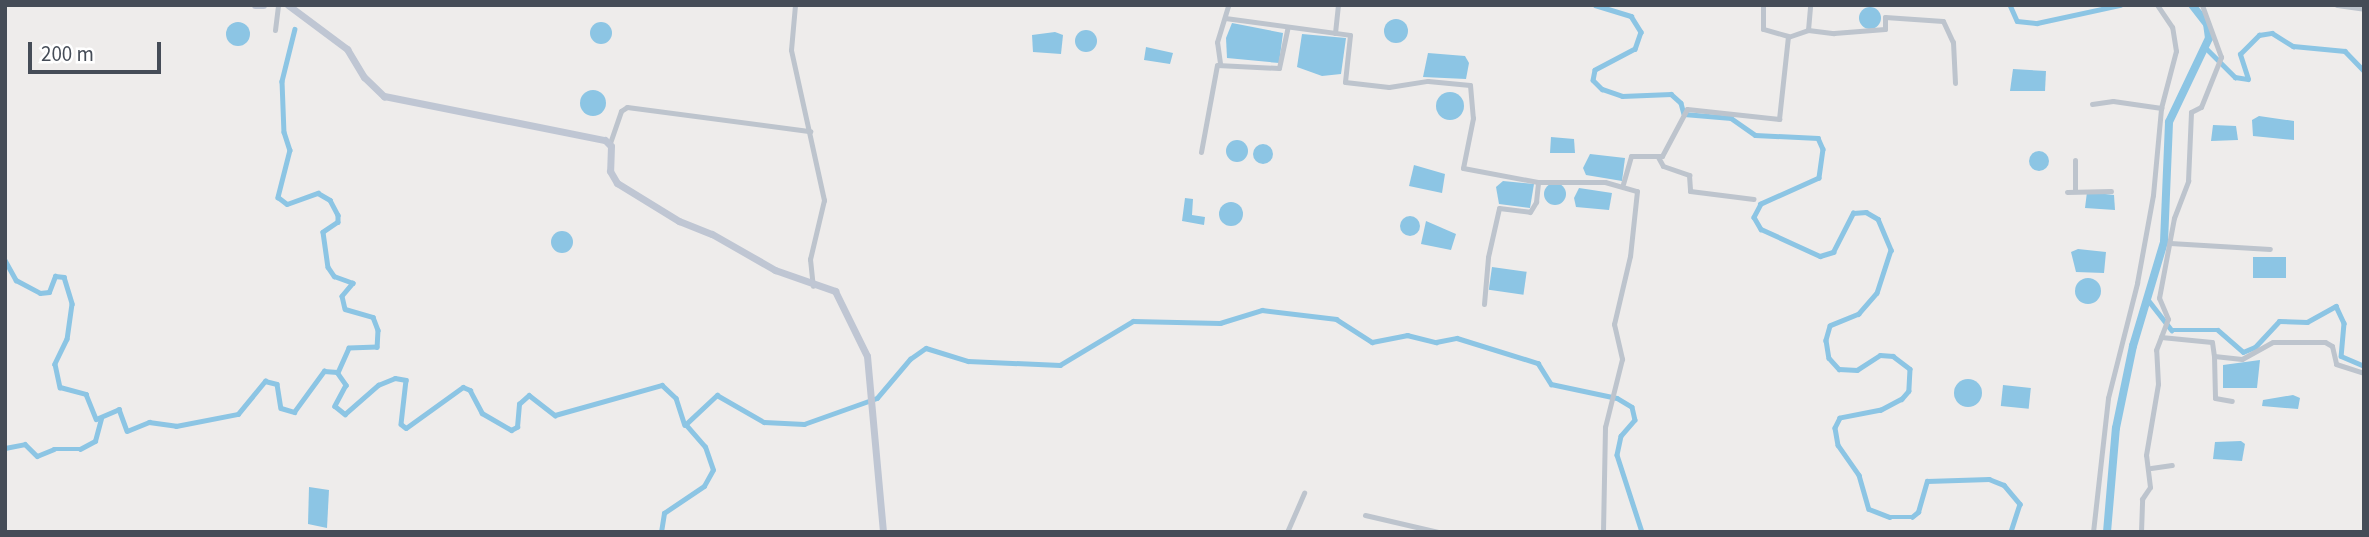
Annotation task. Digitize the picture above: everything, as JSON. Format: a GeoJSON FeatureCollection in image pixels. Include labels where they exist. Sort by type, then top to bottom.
{"type":"FeatureCollection","features":[{"type":"Feature","properties":{"kind":"main road"},"geometry":{"type":"LineString","coordinates":[[255,5],[262,5]]}},
{"type":"Feature","properties":{"kind":"main road"},"geometry":{"type":"LineString","coordinates":[[288,5],[347,49],[364,77],[384,96],[461,108],[610,143],[610,171],[617,183],[679,221],[817,287],[831,289],[861,337],[869,389],[883,532]]}},
{"type":"Feature","properties":{"kind":"street"},"geometry":{"type":"LineString","coordinates":[[275,30],[278,5]]}},
{"type":"Feature","properties":{"kind":"street"},"geometry":{"type":"LineString","coordinates":[[795,5],[790,44],[824,200],[810,259],[817,287]]}},
{"type":"Feature","properties":{"kind":"street"},"geometry":{"type":"LineString","coordinates":[[1201,152],[1209,87],[1220,63],[1216,43],[1228,5]]}},
{"type":"Feature","properties":{"kind":"street"},"geometry":{"type":"LineString","coordinates":[[1335,33],[1338,5]]}},
{"type":"Feature","properties":{"kind":"street"},"geometry":{"type":"LineString","coordinates":[[1763,5],[1763,29],[1788,37],[1808,30],[1834,33],[1885,29],[1885,18],[1942,21],[1953,43],[1955,83]]}},
{"type":"Feature","properties":{"kind":"street"},"geometry":{"type":"LineString","coordinates":[[1808,30],[1810,5]]}},
{"type":"Feature","properties":{"kind":"street"},"geometry":{"type":"LineString","coordinates":[[2093,532],[2108,398],[2153,195],[2161,108],[2176,44],[2172,27],[2157,5]]}},
{"type":"Feature","properties":{"kind":"street"},"geometry":{"type":"LineString","coordinates":[[2337,5],[2364,9]]}},
{"type":"Feature","properties":{"kind":"street"},"geometry":{"type":"LineString","coordinates":[[2141,532],[2141,499],[2149,490],[2151,468],[2147,441],[2165,323],[2159,298],[2170,243],[2188,181],[2191,112],[2201,107],[2221,57],[2204,6]]}},
{"type":"Feature","properties":{"kind":"street"},"geometry":{"type":"LineString","coordinates":[[1225,18],[1287,29],[1350,35],[1345,82],[1389,87],[1427,81],[1470,85],[1473,118],[1463,168],[1538,182],[1575,180],[1623,184],[1634,188],[1638,199],[1614,324],[1622,350],[1620,372],[1608,401],[1603,532]]}},
{"type":"Feature","properties":{"kind":"street"},"geometry":{"type":"LineString","coordinates":[[1220,63],[1279,68],[1287,29]]}},
{"type":"Feature","properties":{"kind":"street"},"geometry":{"type":"LineString","coordinates":[[1658,157],[1686,114],[1779,119],[1788,37]]}},
{"type":"Feature","properties":{"kind":"street"},"geometry":{"type":"LineString","coordinates":[[2092,104],[2113,101],[2161,108]]}},
{"type":"Feature","properties":{"kind":"street"},"geometry":{"type":"LineString","coordinates":[[610,143],[621,111],[629,107],[810,131]]}},
{"type":"Feature","properties":{"kind":"street"},"geometry":{"type":"LineString","coordinates":[[1623,184],[1630,156],[1658,157]]}},
{"type":"Feature","properties":{"kind":"street"},"geometry":{"type":"LineString","coordinates":[[1658,157],[1663,166],[1689,175],[1690,191],[1754,199]]}},
{"type":"Feature","properties":{"kind":"street"},"geometry":{"type":"LineString","coordinates":[[2075,160],[2075,189]]}},
{"type":"Feature","properties":{"kind":"street"},"geometry":{"type":"LineString","coordinates":[[1484,304],[1488,257],[1499,208],[1530,212],[1536,202],[1538,182]]}},
{"type":"Feature","properties":{"kind":"street"},"geometry":{"type":"LineString","coordinates":[[2067,192],[2075,189],[2111,191]]}},
{"type":"Feature","properties":{"kind":"street"},"geometry":{"type":"LineString","coordinates":[[2170,243],[2270,248]]}},
{"type":"Feature","properties":{"kind":"street"},"geometry":{"type":"LineString","coordinates":[[2161,337],[2212,342],[2215,398],[2232,401]]}},
{"type":"Feature","properties":{"kind":"street"},"geometry":{"type":"LineString","coordinates":[[2214,356],[2242,359],[2273,342],[2303,340],[2332,346],[2333,360],[2343,368],[2364,373]]}},
{"type":"Feature","properties":{"kind":"street"},"geometry":{"type":"LineString","coordinates":[[2151,468],[2172,465]]}},
{"type":"Feature","properties":{"kind":"street"},"geometry":{"type":"LineString","coordinates":[[1287,532],[1304,493]]}},
{"type":"Feature","properties":{"kind":"street"},"geometry":{"type":"LineString","coordinates":[[1365,516],[1438,532]]}},
{"type":"Feature","properties":{"kind":"water"},"geometry":{"type":"Polygon","coordinates":[[[1870,7],[1878,10],[1881,18],[1878,26],[1870,29],[1862,26],[1859,18],[1862,10],[1870,7]]]}},
{"type":"Feature","properties":{"kind":"water"},"geometry":{"type":"Polygon","coordinates":[[[1396,19],[1404,23],[1408,31],[1404,39],[1396,43],[1388,39],[1384,31],[1388,23],[1396,19]]]}},
{"type":"Feature","properties":{"kind":"water"},"geometry":{"type":"Polygon","coordinates":[[[238,22],[246,26],[250,34],[246,42],[238,46],[230,42],[226,34],[230,26],[238,22]]]}},
{"type":"Feature","properties":{"kind":"water"},"geometry":{"type":"Polygon","coordinates":[[[597,22],[605,22],[612,29],[612,37],[605,44],[597,44],[590,37],[590,29],[597,22]]]}},
{"type":"Feature","properties":{"kind":"water"},"geometry":{"type":"Polygon","coordinates":[[[1232,23],[1283,33],[1279,63],[1227,58],[1226,38],[1232,23]]]}},
{"type":"Feature","properties":{"kind":"water"},"geometry":{"type":"Polygon","coordinates":[[[1086,30],[1094,33],[1097,41],[1094,49],[1086,52],[1078,49],[1075,41],[1078,33],[1086,30]]]}},
{"type":"Feature","properties":{"kind":"water"},"geometry":{"type":"Polygon","coordinates":[[[1055,32],[1063,35],[1061,54],[1033,52],[1032,35],[1055,32]]]}},
{"type":"Feature","properties":{"kind":"water"},"geometry":{"type":"Polygon","coordinates":[[[1302,34],[1346,38],[1341,74],[1322,76],[1297,67],[1302,34]]]}},
{"type":"Feature","properties":{"kind":"water"},"geometry":{"type":"Polygon","coordinates":[[[1146,47],[1173,53],[1170,64],[1144,60],[1146,47]]]}},
{"type":"Feature","properties":{"kind":"water"},"geometry":{"type":"Polygon","coordinates":[[[1428,53],[1465,56],[1469,63],[1466,79],[1423,77],[1428,53]]]}},
{"type":"Feature","properties":{"kind":"water"},"geometry":{"type":"Polygon","coordinates":[[[2013,69],[2046,71],[2045,91],[2010,91],[2013,69]]]}},
{"type":"Feature","properties":{"kind":"water"},"geometry":{"type":"Polygon","coordinates":[[[593,90],[602,94],[606,103],[602,112],[593,116],[584,112],[580,103],[584,94],[593,90]]]}},
{"type":"Feature","properties":{"kind":"water"},"geometry":{"type":"Polygon","coordinates":[[[1450,92],[1460,96],[1464,106],[1460,116],[1450,120],[1440,116],[1436,106],[1440,96],[1450,92]]]}},
{"type":"Feature","properties":{"kind":"water"},"geometry":{"type":"Polygon","coordinates":[[[2259,116],[2294,121],[2294,140],[2253,136],[2252,120],[2259,116]]]}},
{"type":"Feature","properties":{"kind":"water"},"geometry":{"type":"Polygon","coordinates":[[[2213,125],[2236,126],[2238,140],[2211,141],[2213,125]]]}},
{"type":"Feature","properties":{"kind":"water"},"geometry":{"type":"Polygon","coordinates":[[[1551,137],[1574,139],[1575,153],[1550,153],[1551,137]]]}},
{"type":"Feature","properties":{"kind":"water"},"geometry":{"type":"Polygon","coordinates":[[[1237,140],[1245,143],[1248,151],[1245,159],[1237,162],[1229,159],[1226,151],[1229,143],[1237,140]]]}},
{"type":"Feature","properties":{"kind":"water"},"geometry":{"type":"Polygon","coordinates":[[[1263,144],[1270,147],[1273,154],[1270,161],[1263,164],[1256,161],[1253,154],[1256,147],[1263,144]]]}},
{"type":"Feature","properties":{"kind":"water"},"geometry":{"type":"Polygon","coordinates":[[[2035,151],[2043,151],[2049,161],[2043,171],[2035,171],[2029,165],[2029,157],[2035,151]]]}},
{"type":"Feature","properties":{"kind":"water"},"geometry":{"type":"Polygon","coordinates":[[[1590,154],[1625,158],[1622,181],[1586,175],[1583,168],[1590,154]]]}},
{"type":"Feature","properties":{"kind":"water"},"geometry":{"type":"Polygon","coordinates":[[[1414,165],[1445,174],[1442,193],[1409,186],[1414,165]]]}},
{"type":"Feature","properties":{"kind":"water"},"geometry":{"type":"Polygon","coordinates":[[[1503,181],[1534,184],[1530,208],[1499,204],[1496,187],[1503,181]]]}},
{"type":"Feature","properties":{"kind":"water"},"geometry":{"type":"Polygon","coordinates":[[[1555,183],[1563,186],[1566,194],[1563,202],[1555,205],[1547,202],[1544,194],[1547,186],[1555,183]]]}},
{"type":"Feature","properties":{"kind":"water"},"geometry":{"type":"Polygon","coordinates":[[[1579,188],[1612,193],[1609,210],[1576,207],[1574,198],[1579,188]]]}},
{"type":"Feature","properties":{"kind":"water"},"geometry":{"type":"Polygon","coordinates":[[[2087,192],[2114,195],[2115,210],[2085,208],[2087,192]]]}},
{"type":"Feature","properties":{"kind":"water"},"geometry":{"type":"Polygon","coordinates":[[[1185,198],[1193,199],[1192,215],[1205,217],[1204,225],[1182,221],[1185,198]]]}},
{"type":"Feature","properties":{"kind":"water"},"geometry":{"type":"Polygon","coordinates":[[[1231,202],[1240,205],[1243,214],[1240,223],[1231,226],[1222,223],[1219,214],[1222,205],[1231,202]]]}},
{"type":"Feature","properties":{"kind":"water"},"geometry":{"type":"Polygon","coordinates":[[[1410,216],[1417,219],[1420,226],[1417,233],[1410,236],[1403,233],[1400,226],[1403,219],[1410,216]]]}},
{"type":"Feature","properties":{"kind":"water"},"geometry":{"type":"Polygon","coordinates":[[[1426,221],[1456,234],[1451,250],[1421,244],[1426,221]]]}},
{"type":"Feature","properties":{"kind":"water"},"geometry":{"type":"Polygon","coordinates":[[[562,231],[570,234],[573,242],[570,250],[562,253],[554,250],[551,242],[554,234],[562,231]]]}},
{"type":"Feature","properties":{"kind":"water"},"geometry":{"type":"Polygon","coordinates":[[[2078,249],[2106,252],[2104,273],[2076,272],[2071,252],[2078,249]]]}},
{"type":"Feature","properties":{"kind":"water"},"geometry":{"type":"Polygon","coordinates":[[[2253,257],[2286,257],[2286,278],[2253,278],[2253,257]]]}},
{"type":"Feature","properties":{"kind":"water"},"geometry":{"type":"Polygon","coordinates":[[[1492,267],[1527,272],[1523,295],[1489,290],[1492,267]]]}},
{"type":"Feature","properties":{"kind":"water"},"geometry":{"type":"Polygon","coordinates":[[[2088,278],[2097,282],[2101,291],[2097,300],[2088,304],[2079,300],[2075,291],[2079,282],[2088,278]]]}},
{"type":"Feature","properties":{"kind":"water"},"geometry":{"type":"Polygon","coordinates":[[[2260,360],[2257,388],[2223,388],[2223,365],[2260,360]]]}},
{"type":"Feature","properties":{"kind":"water"},"geometry":{"type":"Polygon","coordinates":[[[1968,379],[1978,383],[1982,393],[1978,403],[1968,407],[1958,403],[1954,393],[1958,383],[1968,379]]]}},
{"type":"Feature","properties":{"kind":"water"},"geometry":{"type":"Polygon","coordinates":[[[2003,385],[2031,388],[2029,409],[2001,406],[2003,385]]]}},
{"type":"Feature","properties":{"kind":"water"},"geometry":{"type":"Polygon","coordinates":[[[2293,395],[2300,398],[2298,409],[2262,406],[2263,400],[2293,395]]]}},
{"type":"Feature","properties":{"kind":"water"},"geometry":{"type":"Polygon","coordinates":[[[2241,441],[2245,444],[2242,461],[2213,459],[2215,442],[2241,441]]]}},
{"type":"Feature","properties":{"kind":"water"},"geometry":{"type":"Polygon","coordinates":[[[309,487],[329,490],[327,528],[308,524],[309,487]]]}},
{"type":"Feature","properties":{"kind":"waterway"},"geometry":{"type":"LineString","coordinates":[[1595,5],[1631,16],[1641,32],[1635,49],[1595,70],[1593,80],[1602,89],[1622,96],[1671,94],[1681,103],[1684,114],[1731,118],[1755,135],[1818,138],[1823,149],[1819,178],[1761,204],[1754,217],[1761,229],[1820,256],[1833,252],[1853,213],[1866,212],[1878,219],[1891,250],[1877,293],[1859,314],[1830,326],[1826,340],[1829,358],[1839,369],[1857,370],[1880,355],[1893,356],[1910,369],[1909,391],[1902,399],[1881,410],[1840,418],[1835,428],[1838,445],[1859,475],[1869,509],[1890,517],[1912,517],[1918,512],[1927,481],[1989,479],[2004,485],[2020,504],[2011,532]]}},
{"type":"Feature","properties":{"kind":"waterway"},"geometry":{"type":"LineString","coordinates":[[2010,5],[2017,21],[2037,23],[2120,5]]}},
{"type":"Feature","properties":{"kind":"waterway"},"geometry":{"type":"LineString","coordinates":[[2107,532],[2116,428],[2133,346],[2164,242],[2169,122],[2209,38],[2207,24],[2192,5]]}},
{"type":"Feature","properties":{"kind":"waterway"},"geometry":{"type":"LineString","coordinates":[[295,29],[282,81],[284,132],[290,150],[278,197],[287,204],[318,193],[330,200],[338,215],[338,222],[323,232],[328,267],[334,276],[353,283],[342,296],[345,309],[373,317],[378,330],[377,347],[349,348],[338,373]]}},
{"type":"Feature","properties":{"kind":"waterway"},"geometry":{"type":"LineString","coordinates":[[2207,49],[2235,77],[2248,79],[2240,54],[2259,35],[2272,33],[2293,46],[2345,51],[2364,71]]}},
{"type":"Feature","properties":{"kind":"waterway"},"geometry":{"type":"LineString","coordinates":[[5,260],[16,280],[40,293],[49,292],[55,276],[64,277],[72,304],[67,339],[55,364],[60,387],[86,394],[96,419],[119,409],[127,431],[149,422],[176,426],[238,414],[265,381],[277,384],[281,408],[294,412],[324,371],[337,372],[346,385],[335,406],[345,414],[378,385],[395,378],[406,380],[401,424],[406,428],[463,387],[470,390],[482,413],[511,430],[517,427],[519,404],[529,395],[555,415],[662,385],[676,398],[685,425],[717,395],[764,422],[804,424],[877,398],[910,359],[926,348],[968,361],[1060,365],[1133,321],[1220,323],[1262,310],[1336,319],[1372,342],[1407,335],[1436,342],[1457,338],[1538,363],[1551,384],[1617,398],[1632,407],[1635,420],[1621,436],[1617,455],[1642,532]]}},
{"type":"Feature","properties":{"kind":"waterway"},"geometry":{"type":"LineString","coordinates":[[2149,301],[2172,330],[2218,330],[2243,352],[2255,347],[2279,321],[2307,322],[2336,306],[2344,323],[2341,356],[2364,366]]}},
{"type":"Feature","properties":{"kind":"waterway"},"geometry":{"type":"LineString","coordinates":[[5,448],[25,444],[37,456],[54,449],[80,449],[95,441],[101,419]]}},
{"type":"Feature","properties":{"kind":"waterway"},"geometry":{"type":"LineString","coordinates":[[661,532],[664,513],[704,486],[713,470],[705,447],[686,425]]}}]}
